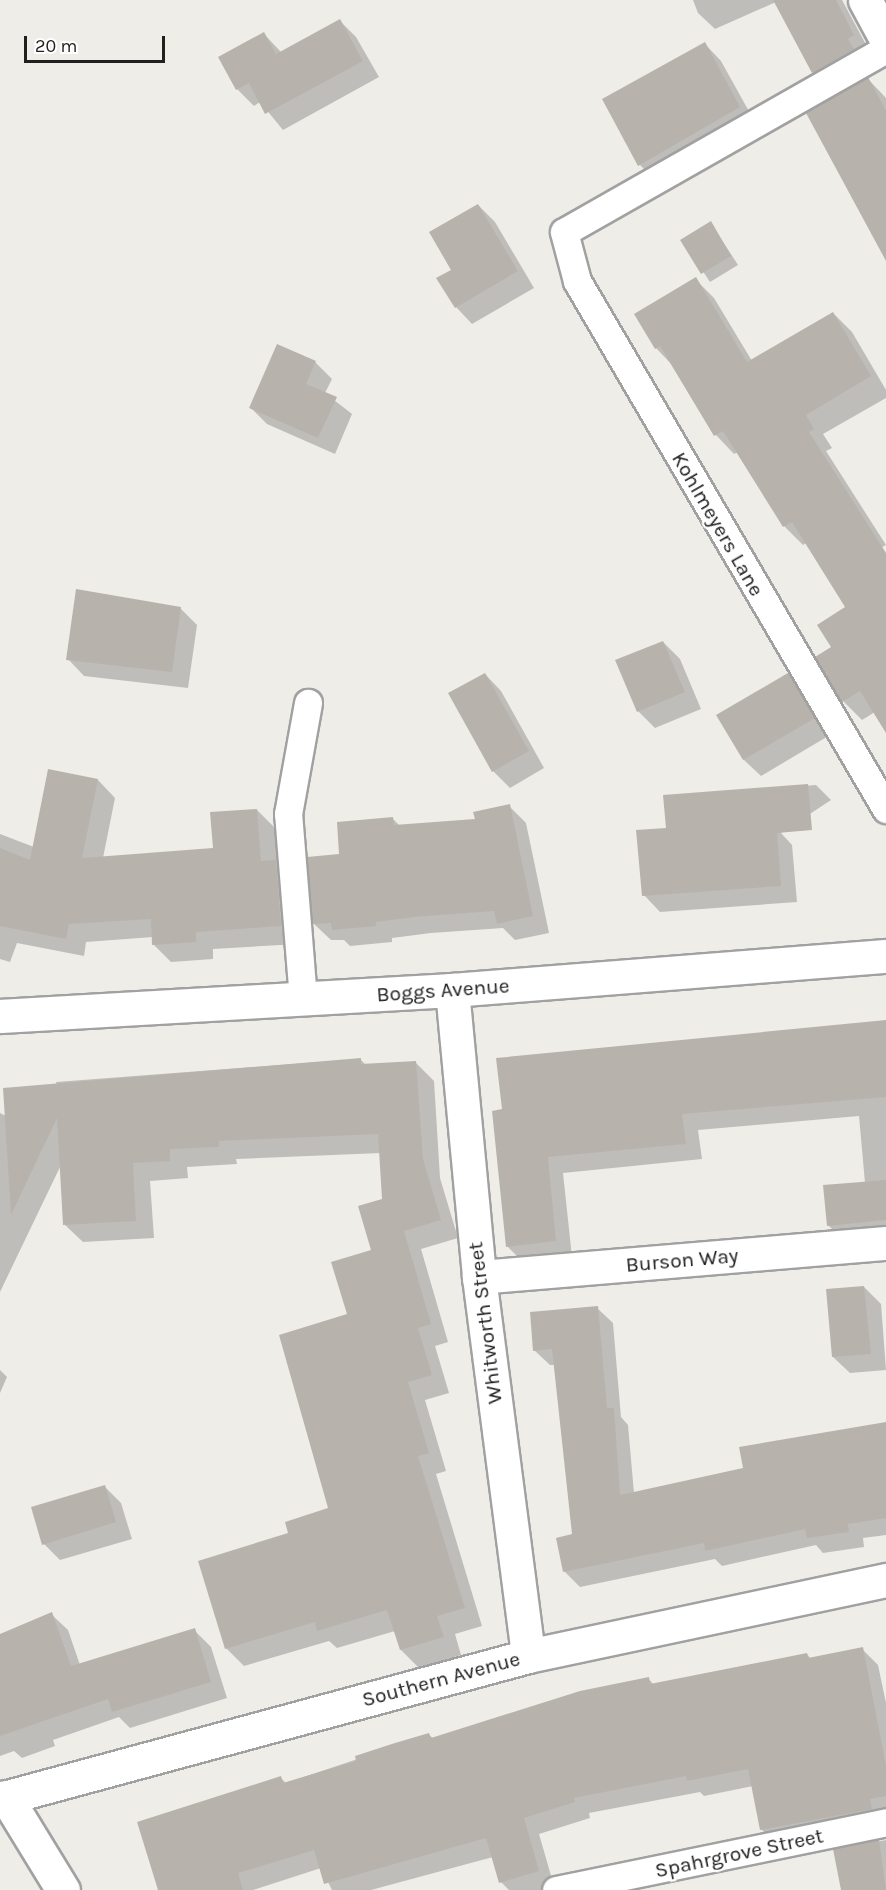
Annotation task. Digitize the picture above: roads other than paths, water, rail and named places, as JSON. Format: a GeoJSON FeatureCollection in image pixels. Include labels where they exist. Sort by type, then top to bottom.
{"type":"FeatureCollection","features":[{"type":"Feature","properties":{"kind":"street"},"geometry":{"type":"LineString","coordinates":[[865,0],[886,39]]}},
{"type":"Feature","properties":{"kind":"street","name":"Boggs Avenue"},"geometry":{"type":"LineString","coordinates":[[0,1016],[452,990],[886,956]]}},
{"type":"Feature","properties":{"kind":"street","name":"Whitworth Street"},"geometry":{"type":"LineString","coordinates":[[452,990],[478,1277],[528,1656]]}},
{"type":"Feature","properties":{"kind":"street","name":"Burson Way"},"geometry":{"type":"LineString","coordinates":[[478,1277],[886,1242]]}},
{"type":"Feature","properties":{"kind":"street","name":"Southern Avenue"},"geometry":{"type":"LineString","coordinates":[[3,1798],[528,1656],[886,1580]]}},
{"type":"Feature","properties":{"kind":"street"},"geometry":{"type":"LineString","coordinates":[[3,1798],[63,1890]]}},
{"type":"Feature","properties":{"kind":"lane","name":"Kohlmeyers Lane"},"geometry":{"type":"LineString","coordinates":[[886,49],[564,232],[577,281],[886,809]]}},
{"type":"Feature","properties":{"kind":"lane"},"geometry":{"type":"LineString","coordinates":[[303,999],[288,814],[308,703]]}},
{"type":"Feature","properties":{"kind":"lane","name":"Spahrgrove Street"},"geometry":{"type":"LineString","coordinates":[[556,1890],[886,1822]]}}]}
